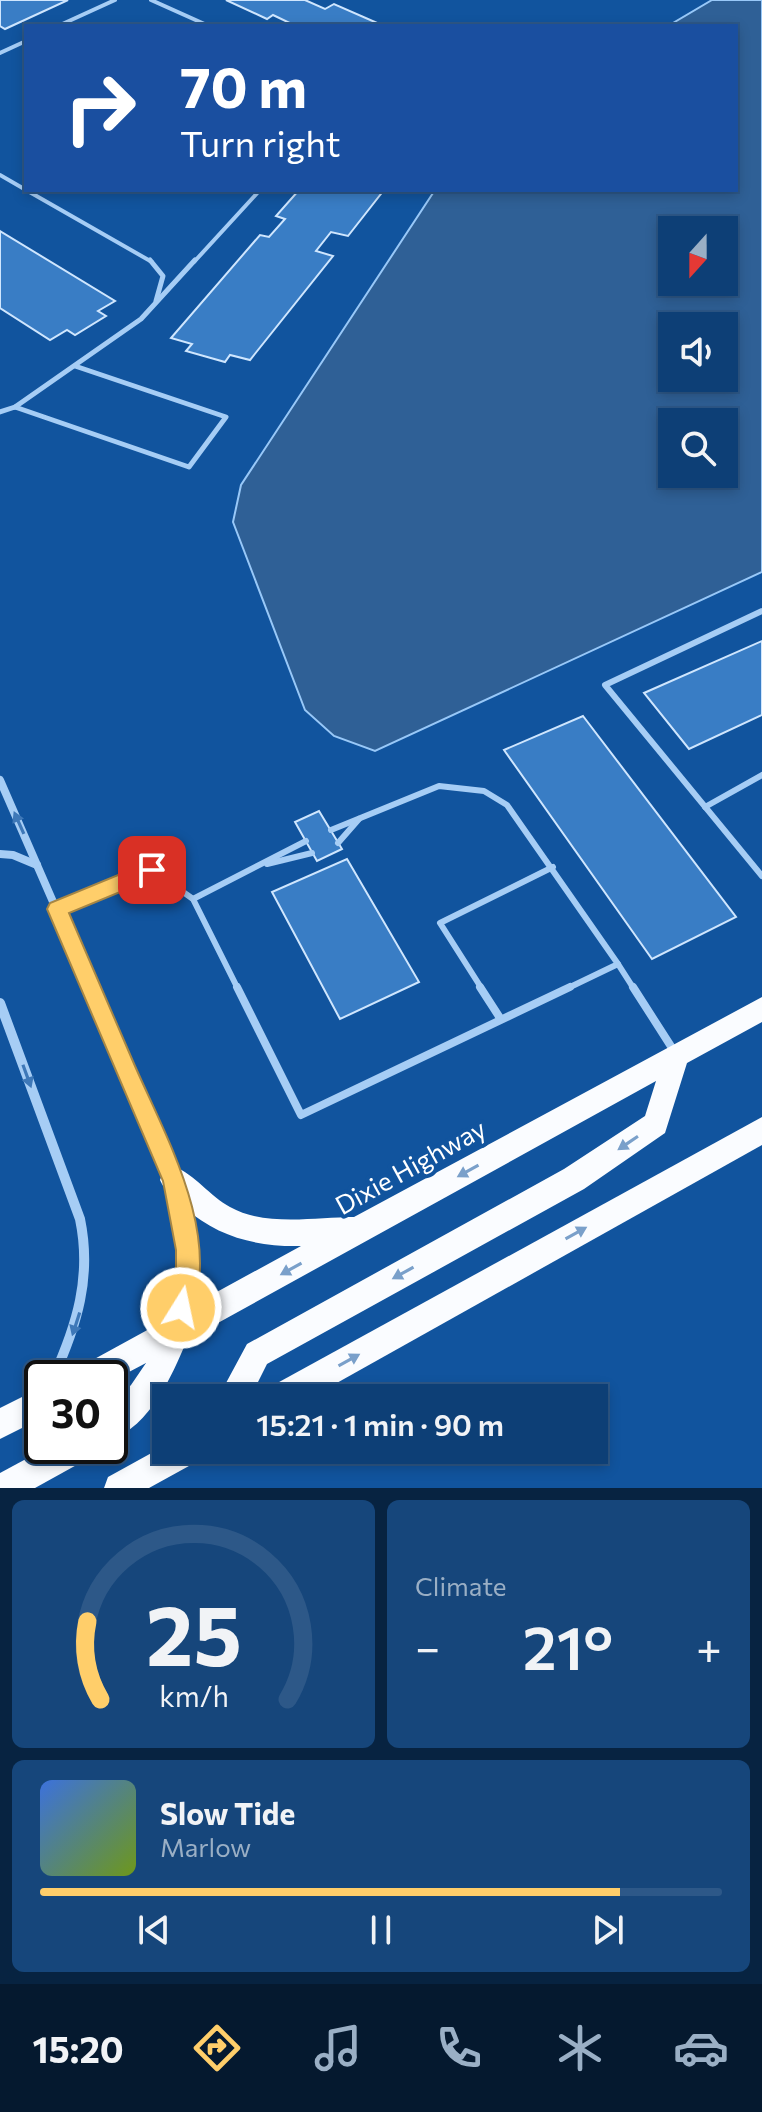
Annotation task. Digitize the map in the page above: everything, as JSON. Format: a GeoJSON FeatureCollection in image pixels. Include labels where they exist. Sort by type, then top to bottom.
{"type":"FeatureCollection","features":[{"type":"Feature","properties":{"kind":"highway","name":"Dixie Highway"},"geometry":{"type":"LineString","coordinates":[[123,1360],[762,1009]]}},
{"type":"Feature","properties":{"kind":"highway"},"geometry":{"type":"LineString","coordinates":[[241,1384],[257,1354],[574,1179],[656,1124],[677,1055]]}},
{"type":"Feature","properties":{"kind":"highway"},"geometry":{"type":"LineString","coordinates":[[716,1155],[762,1113]]}},
{"type":"Feature","properties":{"kind":"highway"},"geometry":{"type":"LineString","coordinates":[[306,1384],[762,1130]]}},
{"type":"Feature","properties":{"kind":"highway"},"geometry":{"type":"LineString","coordinates":[[174,1180],[209,1210],[235,1225],[281,1232],[359,1231]]}},
{"type":"Feature","properties":{"kind":"highway"},"geometry":{"type":"LineString","coordinates":[[128,1412],[160,1367],[175,1333]]}},
{"type":"Feature","properties":{"kind":"highway"},"geometry":{"type":"LineString","coordinates":[[0,1424],[24,1411]]}},
{"type":"Feature","properties":{"kind":"highway"},"geometry":{"type":"LineString","coordinates":[[4,1488],[47,1464]]}},
{"type":"Feature","properties":{"kind":"highway"},"geometry":{"type":"LineString","coordinates":[[119,1488],[162,1464]]}},
{"type":"Feature","properties":{"kind":"street"},"geometry":{"type":"LineString","coordinates":[[0,780],[174,1180],[188,1250],[188,1284],[175,1333]]}},
{"type":"Feature","properties":{"kind":"street"},"geometry":{"type":"LineString","coordinates":[[0,854],[13,855],[38,866]]}},
{"type":"Feature","properties":{"kind":"street"},"geometry":{"type":"LineString","coordinates":[[0,1003],[80,1219],[87,1251],[82,1308],[62,1360]]}},
{"type":"Feature","properties":{"kind":"lane"},"geometry":{"type":"LineString","coordinates":[[62,24],[115,0]]}},
{"type":"Feature","properties":{"kind":"lane"},"geometry":{"type":"LineString","coordinates":[[151,0],[205,24]]}},
{"type":"Feature","properties":{"kind":"lane"},"geometry":{"type":"LineString","coordinates":[[0,53],[24,42]]}},
{"type":"Feature","properties":{"kind":"lane"},"geometry":{"type":"LineString","coordinates":[[0,175],[24,189]]}},
{"type":"Feature","properties":{"kind":"lane"},"geometry":{"type":"LineString","coordinates":[[30,192],[149,259],[163,276],[155,304]]}},
{"type":"Feature","properties":{"kind":"lane"},"geometry":{"type":"LineString","coordinates":[[0,412],[15,407],[141,319],[258,192]]}},
{"type":"Feature","properties":{"kind":"lane"},"geometry":{"type":"LineString","coordinates":[[15,407],[189,467],[226,417],[75,366]]}},
{"type":"Feature","properties":{"kind":"lane"},"geometry":{"type":"LineString","coordinates":[[762,611],[605,685],[762,876]]}},
{"type":"Feature","properties":{"kind":"lane"},"geometry":{"type":"LineString","coordinates":[[705,807],[762,775]]}},
{"type":"Feature","properties":{"kind":"lane"},"geometry":{"type":"LineString","coordinates":[[331,830],[439,786],[484,791],[507,805],[553,867],[677,1055]]}},
{"type":"Feature","properties":{"kind":"lane"},"geometry":{"type":"LineString","coordinates":[[338,843],[360,818]]}},
{"type":"Feature","properties":{"kind":"lane"},"geometry":{"type":"LineString","coordinates":[[193,899],[306,841]]}},
{"type":"Feature","properties":{"kind":"lane"},"geometry":{"type":"LineString","coordinates":[[256,867],[312,853]]}},
{"type":"Feature","properties":{"kind":"lane"},"geometry":{"type":"LineString","coordinates":[[500,1018],[440,923],[553,867]]}},
{"type":"Feature","properties":{"kind":"lane"},"geometry":{"type":"LineString","coordinates":[[57,909],[152,870],[193,899],[301,1115],[618,964]]}},
{"type":"Feature","properties":{"kind":"water"},"geometry":{"type":"Polygon","coordinates":[[[712,0],[762,0],[762,572],[375,751],[334,736],[305,710],[233,522],[241,485],[434,192],[738,192],[738,24],[671,24],[712,0]]]}},
{"type":"Feature","properties":{"kind":"building"},"geometry":{"type":"Polygon","coordinates":[[[0,0],[68,0],[5,29],[0,26],[0,0]]]}},
{"type":"Feature","properties":{"kind":"building"},"geometry":{"type":"Polygon","coordinates":[[[226,0],[305,0],[325,9],[334,4],[379,24],[292,24],[273,15],[267,19],[226,0]]]}},
{"type":"Feature","properties":{"kind":"building"},"geometry":{"type":"Polygon","coordinates":[[[297,192],[382,192],[348,236],[331,232],[316,251],[333,256],[250,360],[230,355],[225,362],[186,351],[192,344],[171,338],[260,235],[269,237],[285,219],[276,216],[297,192]]]}},
{"type":"Feature","properties":{"kind":"building"},"geometry":{"type":"Polygon","coordinates":[[[0,231],[115,301],[98,311],[106,316],[75,335],[67,330],[50,340],[0,308],[0,231]]]}},
{"type":"Feature","properties":{"kind":"building"},"geometry":{"type":"Polygon","coordinates":[[[762,641],[762,715],[689,749],[644,693],[762,641]]]}},
{"type":"Feature","properties":{"kind":"building"},"geometry":{"type":"Polygon","coordinates":[[[583,716],[736,917],[652,959],[504,750],[583,716]]]}},
{"type":"Feature","properties":{"kind":"building"},"geometry":{"type":"Polygon","coordinates":[[[319,811],[342,849],[317,861],[295,822],[319,811]]]}},
{"type":"Feature","properties":{"kind":"building"},"geometry":{"type":"Polygon","coordinates":[[[347,859],[419,982],[340,1019],[272,892],[347,859]]]}},
{"type":"Feature","properties":{"kind":"route"},"geometry":{"type":"LineString","coordinates":[[152,870],[57,909],[174,1180],[188,1250],[188,1284],[181,1308]]}}]}
